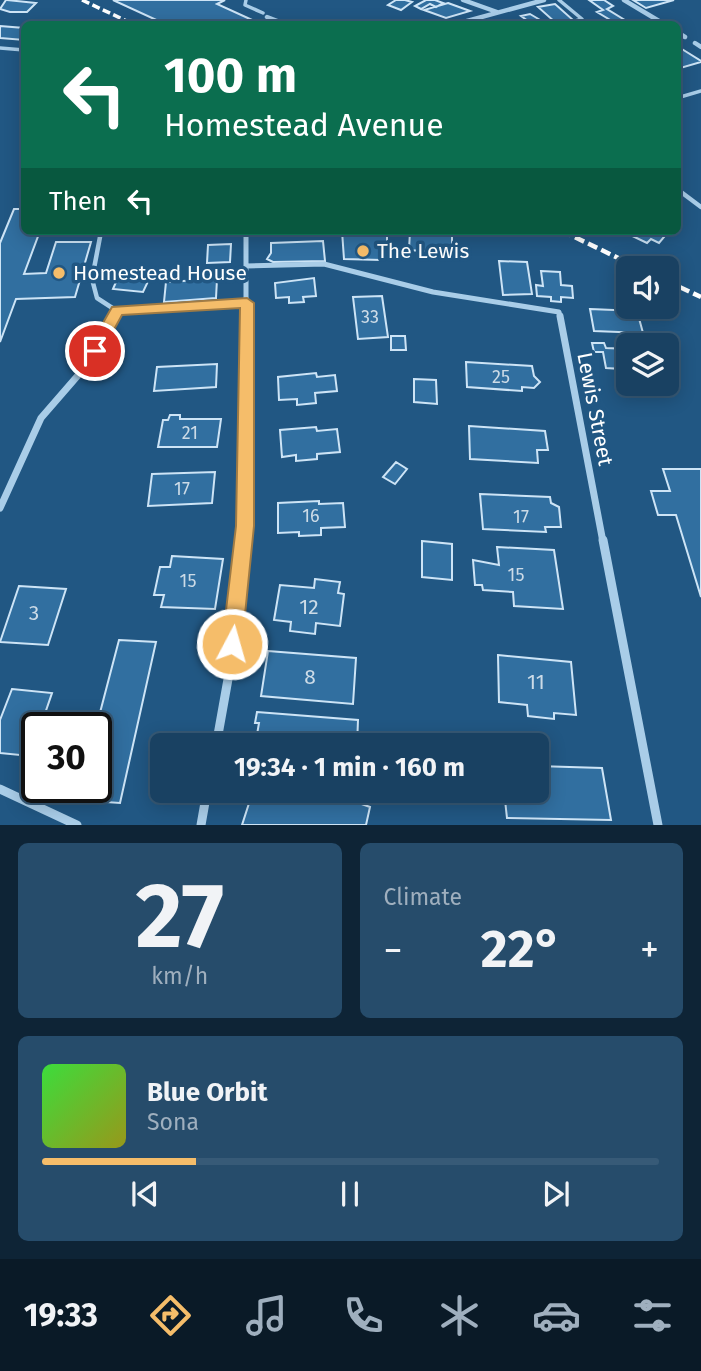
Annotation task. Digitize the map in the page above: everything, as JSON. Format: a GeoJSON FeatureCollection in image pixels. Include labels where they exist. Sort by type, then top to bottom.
{"type":"FeatureCollection","features":[{"type":"Feature","properties":{"kind":"street"},"geometry":{"type":"LineString","coordinates":[[463,0],[498,12]]}},
{"type":"Feature","properties":{"kind":"street"},"geometry":{"type":"LineString","coordinates":[[472,21],[544,0]]}},
{"type":"Feature","properties":{"kind":"street"},"geometry":{"type":"LineString","coordinates":[[624,0],[659,21]]}},
{"type":"Feature","properties":{"kind":"street"},"geometry":{"type":"LineString","coordinates":[[265,15],[278,21]]}},
{"type":"Feature","properties":{"kind":"street"},"geometry":{"type":"LineString","coordinates":[[681,34],[685,37]]}},
{"type":"Feature","properties":{"kind":"street"},"geometry":{"type":"LineString","coordinates":[[695,43],[701,47]]}},
{"type":"Feature","properties":{"kind":"street"},"geometry":{"type":"LineString","coordinates":[[218,733],[230,668],[245,526],[246,235]]}},
{"type":"Feature","properties":{"kind":"street","name":"Lewis Street"},"geometry":{"type":"LineString","coordinates":[[246,266],[324,264],[433,292],[559,312],[658,825]]}},
{"type":"Feature","properties":{"kind":"street"},"geometry":{"type":"LineString","coordinates":[[0,508],[41,418],[86,365],[117,311],[247,303]]}},
{"type":"Feature","properties":{"kind":"street"},"geometry":{"type":"LineString","coordinates":[[0,789],[77,825]]}},
{"type":"Feature","properties":{"kind":"street"},"geometry":{"type":"LineString","coordinates":[[201,825],[205,803]]}},
{"type":"Feature","properties":{"kind":"lane"},"geometry":{"type":"LineString","coordinates":[[246,0],[245,5],[265,15]]}},
{"type":"Feature","properties":{"kind":"lane"},"geometry":{"type":"LineString","coordinates":[[559,0],[582,19],[575,21]]}},
{"type":"Feature","properties":{"kind":"lane"},"geometry":{"type":"LineString","coordinates":[[0,48],[21,50]]}},
{"type":"Feature","properties":{"kind":"lane"},"geometry":{"type":"LineString","coordinates":[[681,97],[701,91]]}},
{"type":"Feature","properties":{"kind":"lane"},"geometry":{"type":"LineString","coordinates":[[681,192],[701,207]]}},
{"type":"Feature","properties":{"kind":"lane"},"geometry":{"type":"LineString","coordinates":[[99,235],[92,279],[97,299],[117,311]]}},
{"type":"Feature","properties":{"kind":"building"},"geometry":{"type":"Polygon","coordinates":[[[6,0],[36,3],[27,12],[10,12],[0,9],[6,0]]]}},
{"type":"Feature","properties":{"kind":"building"},"geometry":{"type":"Polygon","coordinates":[[[113,0],[225,0],[217,4],[250,19],[245,21],[158,21],[113,0]]]}},
{"type":"Feature","properties":{"kind":"building"},"geometry":{"type":"Polygon","coordinates":[[[396,0],[412,2],[401,10],[388,5],[396,0]]]}},
{"type":"Feature","properties":{"kind":"building"},"geometry":{"type":"Polygon","coordinates":[[[426,0],[443,3],[436,7],[430,4],[421,9],[415,6],[426,0]]]}},
{"type":"Feature","properties":{"kind":"building"},"geometry":{"type":"Polygon","coordinates":[[[589,0],[604,0],[613,6],[607,9],[626,21],[612,21],[597,12],[603,10],[589,0]]]}},
{"type":"Feature","properties":{"kind":"building"},"geometry":{"type":"Polygon","coordinates":[[[633,0],[674,0],[646,8],[633,0]]]}},
{"type":"Feature","properties":{"kind":"building"},"geometry":{"type":"Polygon","coordinates":[[[448,3],[470,11],[446,18],[424,10],[448,3]]]}},
{"type":"Feature","properties":{"kind":"building"},"geometry":{"type":"Polygon","coordinates":[[[555,4],[573,20],[554,21],[538,7],[555,4]]]}},
{"type":"Feature","properties":{"kind":"building"},"geometry":{"type":"Polygon","coordinates":[[[530,14],[542,21],[528,21],[521,16],[530,14]]]}},
{"type":"Feature","properties":{"kind":"building"},"geometry":{"type":"Polygon","coordinates":[[[0,26],[21,28],[21,40],[0,38],[0,26]]]}},
{"type":"Feature","properties":{"kind":"building"},"geometry":{"type":"Polygon","coordinates":[[[681,48],[701,61],[681,68],[681,48]]]}},
{"type":"Feature","properties":{"kind":"building","name":"Homestead House"},"geometry":{"type":"Polygon","coordinates":[[[14,209],[21,209],[21,235],[39,235],[24,274],[46,273],[56,242],[91,242],[75,297],[16,299],[0,342],[0,243],[14,209]]]}},
{"type":"Feature","properties":{"kind":"building","name":"The Lewis"},"geometry":{"type":"Polygon","coordinates":[[[342,235],[387,235],[387,244],[381,244],[381,260],[344,259],[342,235]]]}},
{"type":"Feature","properties":{"kind":"building"},"geometry":{"type":"Polygon","coordinates":[[[410,235],[452,235],[452,253],[409,250],[410,235]]]}},
{"type":"Feature","properties":{"kind":"building"},"geometry":{"type":"Polygon","coordinates":[[[630,235],[666,235],[659,243],[651,239],[647,243],[630,235]]]}},
{"type":"Feature","properties":{"kind":"building"},"geometry":{"type":"Polygon","coordinates":[[[323,241],[325,261],[273,262],[267,259],[271,253],[271,243],[323,241]]]}},
{"type":"Feature","properties":{"kind":"building"},"geometry":{"type":"Polygon","coordinates":[[[231,244],[230,262],[207,263],[208,245],[231,244]]]}},
{"type":"Feature","properties":{"kind":"building"},"geometry":{"type":"Polygon","coordinates":[[[499,261],[527,262],[532,294],[503,295],[499,261]]]}},
{"type":"Feature","properties":{"kind":"building"},"geometry":{"type":"Polygon","coordinates":[[[111,271],[151,275],[143,292],[113,289],[116,282],[106,281],[111,271]]]}},
{"type":"Feature","properties":{"kind":"building"},"geometry":{"type":"Polygon","coordinates":[[[541,271],[560,272],[561,285],[572,286],[573,298],[561,297],[561,302],[551,301],[551,297],[537,296],[536,285],[543,286],[541,271]]]}},
{"type":"Feature","properties":{"kind":"building"},"geometry":{"type":"Polygon","coordinates":[[[314,278],[316,296],[303,297],[304,302],[289,303],[289,297],[276,298],[275,283],[314,278]]]}},
{"type":"Feature","properties":{"kind":"building"},"geometry":{"type":"Polygon","coordinates":[[[217,279],[216,298],[164,302],[166,282],[217,279]]]}},
{"type":"Feature","properties":{"kind":"building"},"geometry":{"type":"Polygon","coordinates":[[[382,296],[388,337],[358,339],[353,297],[382,296]]]}},
{"type":"Feature","properties":{"kind":"building"},"geometry":{"type":"Polygon","coordinates":[[[590,309],[616,310],[616,319],[639,319],[643,333],[594,331],[590,309]]]}},
{"type":"Feature","properties":{"kind":"building"},"geometry":{"type":"Polygon","coordinates":[[[391,336],[405,336],[406,350],[391,350],[391,336]]]}},
{"type":"Feature","properties":{"kind":"building"},"geometry":{"type":"Polygon","coordinates":[[[592,343],[604,343],[606,348],[616,348],[616,369],[606,368],[603,352],[594,352],[592,343]]]}},
{"type":"Feature","properties":{"kind":"building"},"geometry":{"type":"Polygon","coordinates":[[[466,362],[532,366],[534,376],[540,382],[534,388],[522,387],[522,391],[467,387],[466,362]]]}},
{"type":"Feature","properties":{"kind":"building"},"geometry":{"type":"Polygon","coordinates":[[[217,364],[216,387],[154,391],[157,367],[217,364]]]}},
{"type":"Feature","properties":{"kind":"building"},"geometry":{"type":"Polygon","coordinates":[[[316,373],[317,377],[335,375],[337,391],[315,393],[316,403],[297,405],[297,399],[279,400],[278,377],[316,373]]]}},
{"type":"Feature","properties":{"kind":"building"},"geometry":{"type":"Polygon","coordinates":[[[414,379],[436,380],[437,404],[414,402],[414,379]]]}},
{"type":"Feature","properties":{"kind":"building"},"geometry":{"type":"Polygon","coordinates":[[[170,415],[180,415],[180,419],[221,419],[217,447],[158,447],[163,420],[168,420],[170,415]]]}},
{"type":"Feature","properties":{"kind":"building"},"geometry":{"type":"Polygon","coordinates":[[[469,426],[545,431],[548,450],[537,450],[538,463],[470,459],[469,426]]]}},
{"type":"Feature","properties":{"kind":"building"},"geometry":{"type":"Polygon","coordinates":[[[316,427],[317,431],[337,429],[340,452],[317,454],[317,459],[296,461],[296,455],[282,457],[280,430],[316,427]]]}},
{"type":"Feature","properties":{"kind":"building"},"geometry":{"type":"Polygon","coordinates":[[[396,462],[407,469],[395,484],[383,477],[396,462]]]}},
{"type":"Feature","properties":{"kind":"building"},"geometry":{"type":"Polygon","coordinates":[[[663,469],[701,469],[701,597],[676,515],[658,515],[651,491],[670,491],[663,469]]]}},
{"type":"Feature","properties":{"kind":"building"},"geometry":{"type":"Polygon","coordinates":[[[215,472],[212,503],[148,506],[152,474],[215,472]]]}},
{"type":"Feature","properties":{"kind":"building"},"geometry":{"type":"Polygon","coordinates":[[[480,494],[550,497],[551,503],[559,507],[561,527],[545,527],[546,532],[483,529],[480,494]]]}},
{"type":"Feature","properties":{"kind":"building"},"geometry":{"type":"Polygon","coordinates":[[[319,501],[319,504],[343,503],[345,527],[321,528],[321,535],[278,533],[278,503],[319,501]]]}},
{"type":"Feature","properties":{"kind":"building"},"geometry":{"type":"Polygon","coordinates":[[[422,541],[452,544],[452,580],[422,577],[422,541]]]}},
{"type":"Feature","properties":{"kind":"building"},"geometry":{"type":"Polygon","coordinates":[[[497,547],[554,550],[563,609],[514,606],[513,592],[483,590],[482,585],[475,585],[473,560],[499,565],[497,547]]]}},
{"type":"Feature","properties":{"kind":"building"},"geometry":{"type":"Polygon","coordinates":[[[172,556],[223,559],[215,609],[161,607],[164,595],[154,595],[160,567],[170,567],[172,556]]]}},
{"type":"Feature","properties":{"kind":"building"},"geometry":{"type":"Polygon","coordinates":[[[315,579],[340,582],[338,593],[344,594],[340,626],[316,623],[315,634],[290,631],[291,622],[274,620],[280,585],[314,588],[315,579]]]}},
{"type":"Feature","properties":{"kind":"building"},"geometry":{"type":"Polygon","coordinates":[[[19,586],[66,589],[48,645],[0,642],[19,586]]]}},
{"type":"Feature","properties":{"kind":"building"},"geometry":{"type":"Polygon","coordinates":[[[119,640],[156,642],[120,803],[112,802],[112,712],[100,712],[119,640]]]}},
{"type":"Feature","properties":{"kind":"building"},"geometry":{"type":"Polygon","coordinates":[[[268,651],[356,658],[353,704],[261,696],[268,651]]]}},
{"type":"Feature","properties":{"kind":"building"},"geometry":{"type":"Polygon","coordinates":[[[498,655],[571,662],[576,715],[554,713],[554,719],[528,716],[527,705],[499,702],[498,655]]]}},
{"type":"Feature","properties":{"kind":"building"},"geometry":{"type":"Polygon","coordinates":[[[12,689],[52,693],[45,712],[21,712],[21,755],[0,753],[0,720],[12,689]]]}},
{"type":"Feature","properties":{"kind":"building"},"geometry":{"type":"Polygon","coordinates":[[[257,712],[358,720],[358,733],[257,733],[259,723],[255,723],[257,712]]]}},
{"type":"Feature","properties":{"kind":"building"},"geometry":{"type":"Polygon","coordinates":[[[549,766],[602,768],[611,820],[507,818],[505,803],[549,803],[549,766]]]}},
{"type":"Feature","properties":{"kind":"building"},"geometry":{"type":"Polygon","coordinates":[[[249,803],[359,803],[370,807],[366,825],[242,825],[249,803]]]}},
{"type":"Feature","properties":{"kind":"railway"},"geometry":{"type":"LineString","coordinates":[[82,0],[127,21]]}},
{"type":"Feature","properties":{"kind":"railway"},"geometry":{"type":"LineString","coordinates":[[570,235],[616,257]]}},
{"type":"Feature","properties":{"kind":"railway"},"geometry":{"type":"LineString","coordinates":[[679,287],[701,297]]}},
{"type":"Feature","properties":{"kind":"place","name":"The Lewis"},"geometry":{"type":"Point","coordinates":[363,251]}},
{"type":"Feature","properties":{"kind":"place","name":"Homestead House"},"geometry":{"type":"Point","coordinates":[59,273]}},
{"type":"Feature","properties":{"kind":"route"},"geometry":{"type":"LineString","coordinates":[[95,351],[117,311],[247,303],[245,526],[232,644]]}}]}
